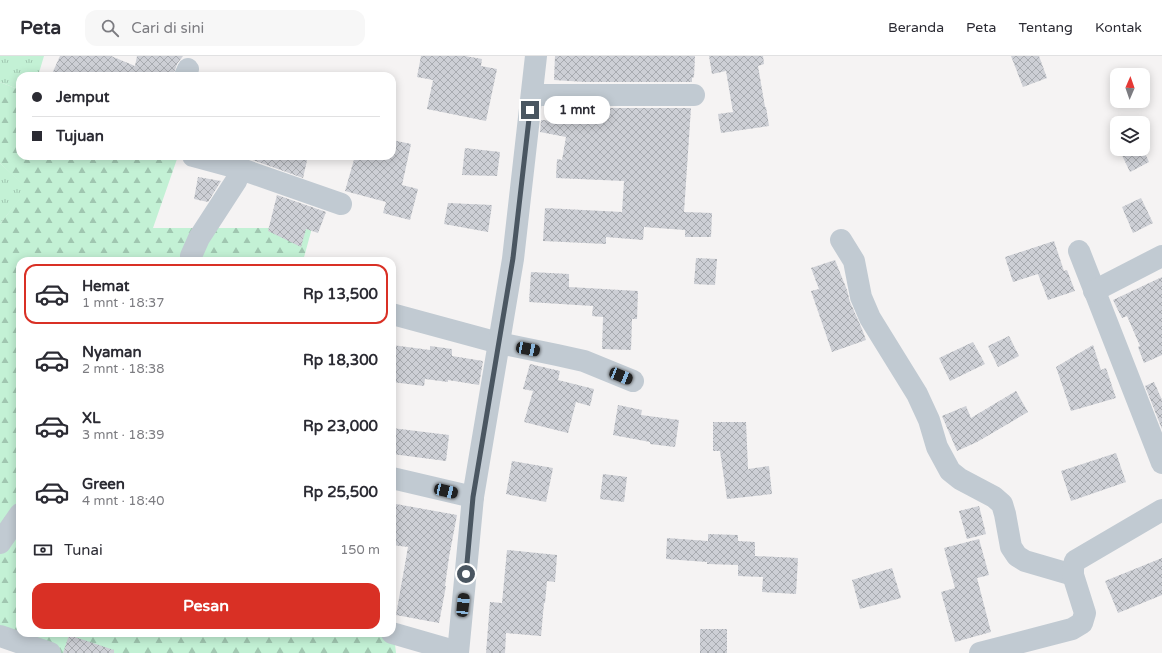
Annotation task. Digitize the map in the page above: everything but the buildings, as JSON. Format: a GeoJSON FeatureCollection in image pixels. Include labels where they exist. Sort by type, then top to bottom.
{"type":"FeatureCollection","features":[{"type":"Feature","properties":{"kind":"street"},"geometry":{"type":"LineString","coordinates":[[396,634],[458,652],[473,497],[513,258],[536,56]]}},
{"type":"Feature","properties":{"kind":"street"},"geometry":{"type":"LineString","coordinates":[[532,95],[694,95]]}},
{"type":"Feature","properties":{"kind":"street"},"geometry":{"type":"LineString","coordinates":[[207,160],[341,204]]}},
{"type":"Feature","properties":{"kind":"street"},"geometry":{"type":"LineString","coordinates":[[195,257],[199,238],[236,181],[241,170]]}},
{"type":"Feature","properties":{"kind":"street"},"geometry":{"type":"LineString","coordinates":[[841,240],[854,260],[861,297],[870,318],[916,394],[929,420],[937,447],[950,471],[960,479],[994,497],[1002,504],[1012,547],[1017,556],[1025,561],[1073,575]]}},
{"type":"Feature","properties":{"kind":"street"},"geometry":{"type":"LineString","coordinates":[[1079,251],[1162,463]]}},
{"type":"Feature","properties":{"kind":"street"},"geometry":{"type":"LineString","coordinates":[[1094,291],[1162,256]]}},
{"type":"Feature","properties":{"kind":"street"},"geometry":{"type":"LineString","coordinates":[[396,315],[499,343],[584,361],[633,381]]}},
{"type":"Feature","properties":{"kind":"street"},"geometry":{"type":"LineString","coordinates":[[396,479],[473,497]]}},
{"type":"Feature","properties":{"kind":"street"},"geometry":{"type":"LineString","coordinates":[[980,653],[1072,629],[1082,624],[1085,613],[1073,575],[1075,561],[1162,510]]}},
{"type":"Feature","properties":{"kind":"street"},"geometry":{"type":"LineString","coordinates":[[0,543],[16,520]]}},
{"type":"Feature","properties":{"kind":"street"},"geometry":{"type":"LineString","coordinates":[[0,636],[50,653]]}},
{"type":"Feature","properties":{"kind":"green space"},"geometry":{"type":"Polygon","coordinates":[[[0,56],[44,56],[39,72],[16,72],[16,88],[0,82],[0,56]]]}},
{"type":"Feature","properties":{"kind":"green space"},"geometry":{"type":"Polygon","coordinates":[[[0,82],[16,88],[16,160],[177,160],[153,228],[312,228],[304,257],[16,257],[16,637],[394,637],[396,653],[53,653],[0,641],[0,224],[27,189],[0,163],[0,82]]]}},
{"type":"Feature","properties":{"kind":"green space"},"geometry":{"type":"Polygon","coordinates":[[[0,163],[28,189],[0,224],[0,163]]]}},
{"type":"Feature","properties":{"kind":"route"},"geometry":{"type":"LineString","coordinates":[[466,574],[473,497],[513,258],[530,110]]}}]}
